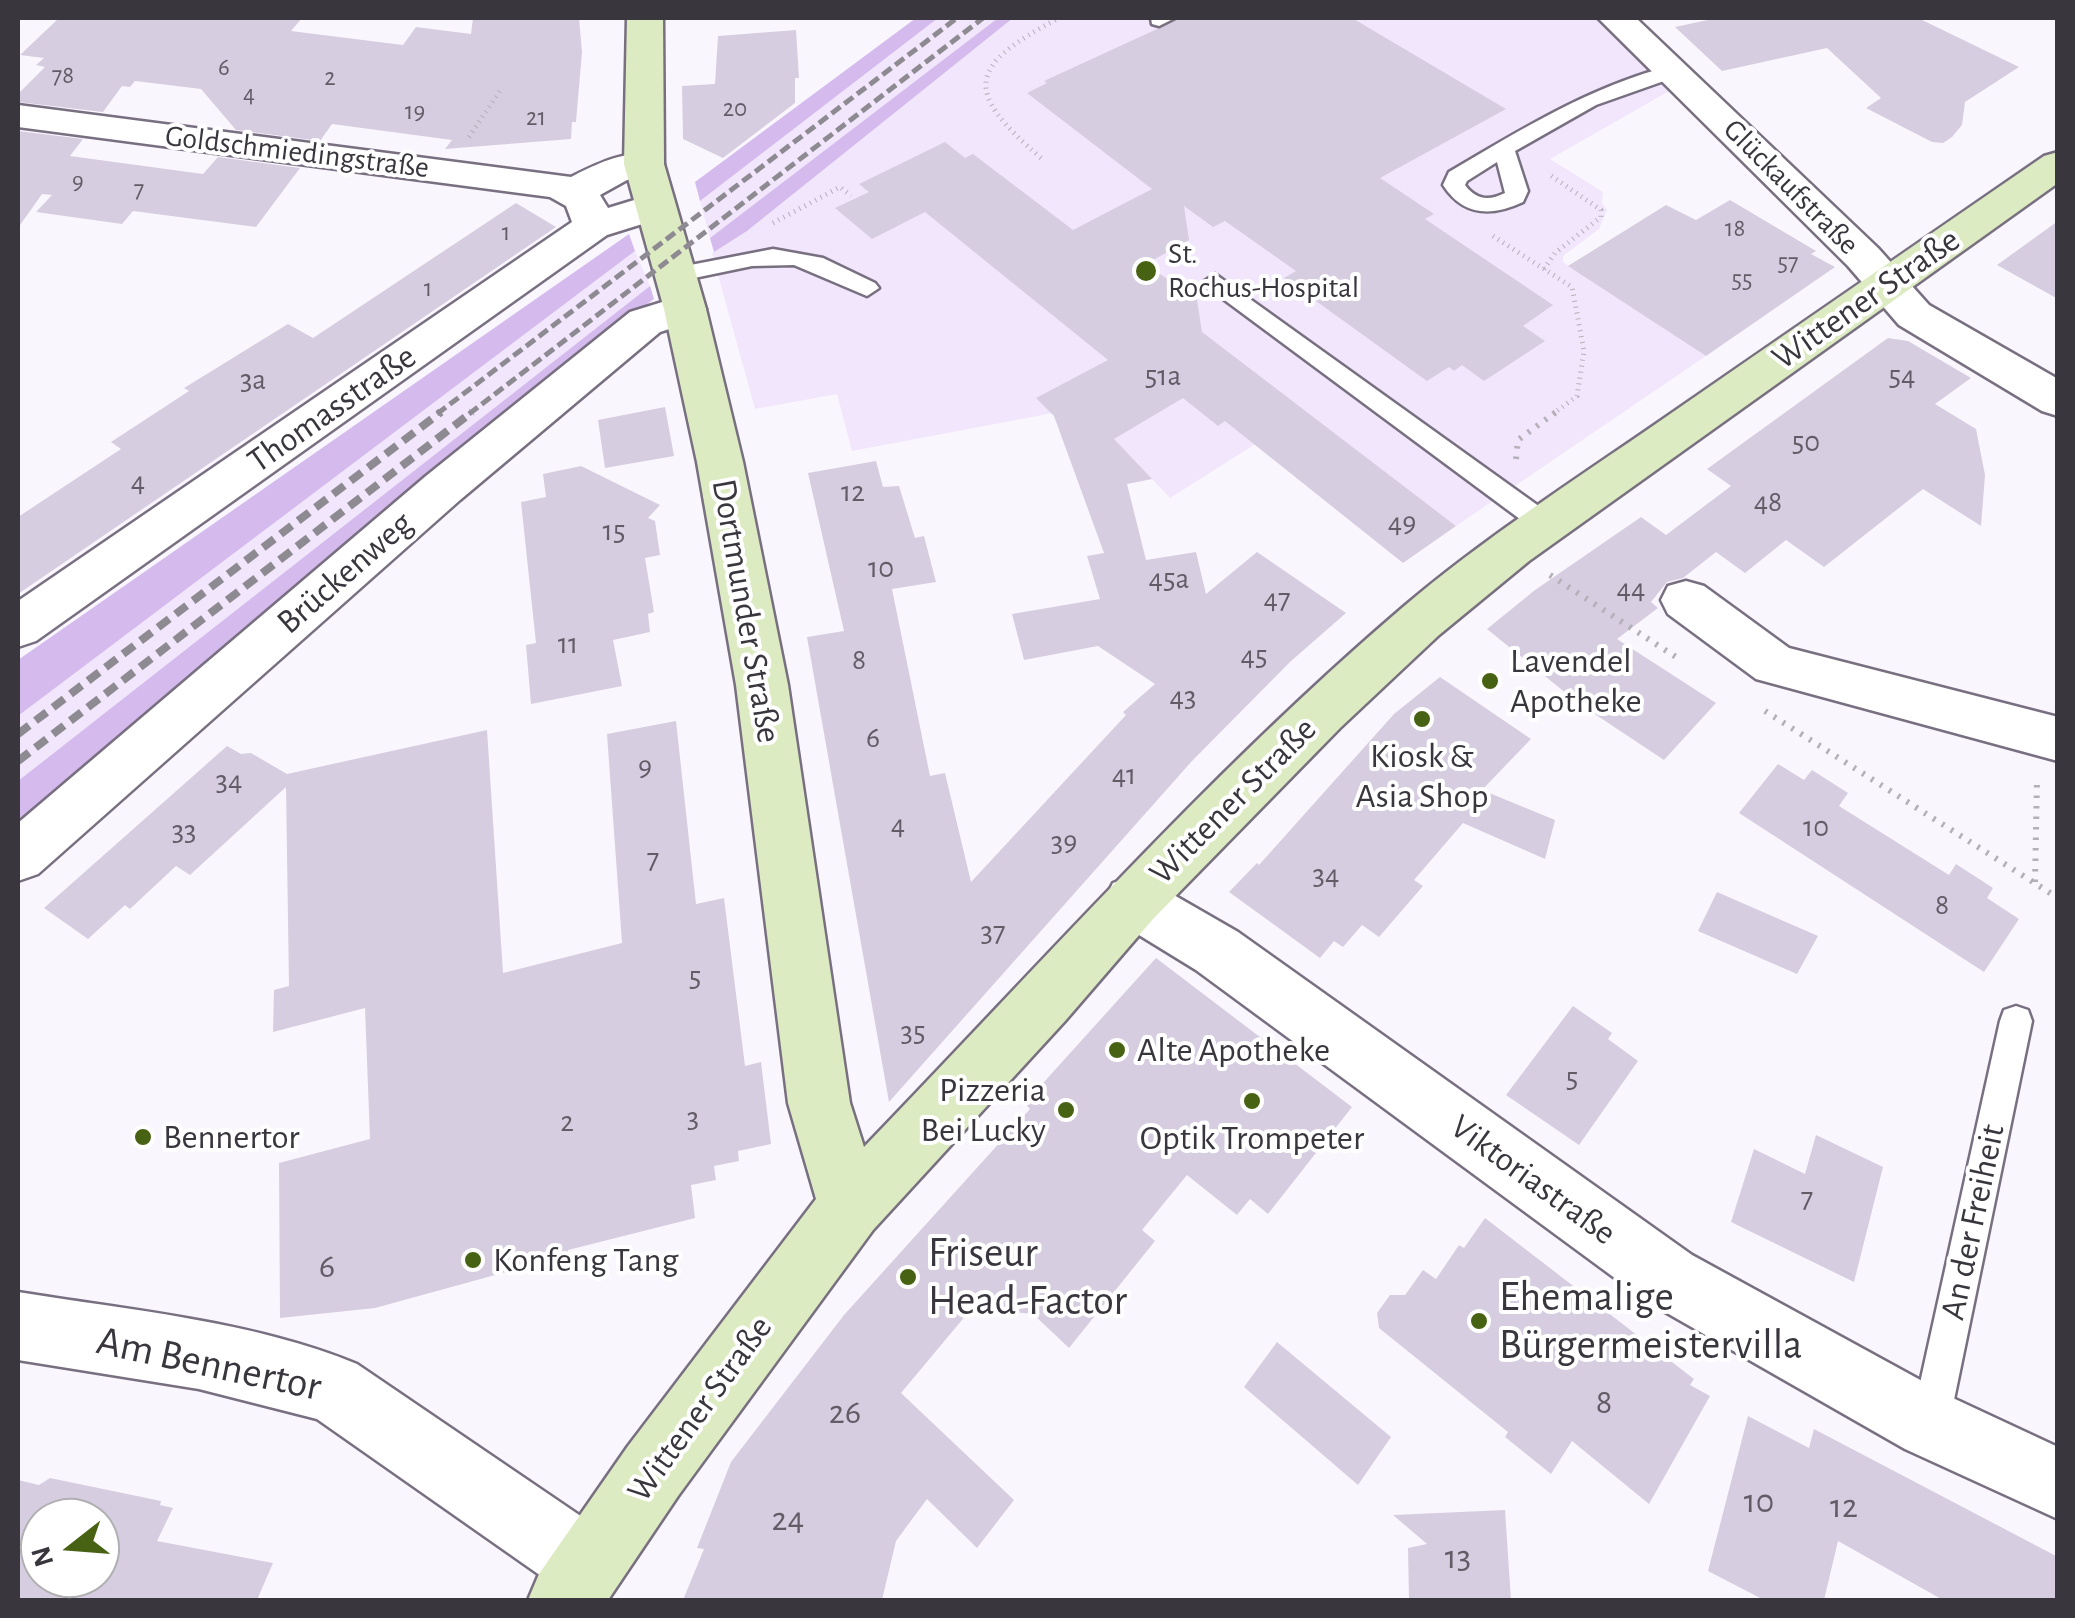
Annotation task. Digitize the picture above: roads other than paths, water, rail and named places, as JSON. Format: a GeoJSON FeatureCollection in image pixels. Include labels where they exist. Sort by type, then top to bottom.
{"type":"FeatureCollection","features":[{"type":"Feature","properties":{"kind":"street","name":"Dortmunder Straße"},"geometry":{"type":"LineString","coordinates":[[645,18],[649,186],[680,292],[762,685],[819,1104],[850,1206]]}},
{"type":"Feature","properties":{"kind":"street","name":"Glückaufstraße"},"geometry":{"type":"LineString","coordinates":[[1616,18],[1674,71],[1914,315],[2058,400]]}},
{"type":"Feature","properties":{"kind":"street","name":"Goldschmiedingstraße"},"geometry":{"type":"LineString","coordinates":[[18,116],[445,171],[574,201]]}},
{"type":"Feature","properties":{"kind":"street","name":"Wittener Straße"},"geometry":{"type":"LineString","coordinates":[[576,1582],[850,1206],[1134,902],[1321,713],[1421,620],[1528,536],[2058,164]]}},
{"type":"Feature","properties":{"kind":"street","name":"Thomasstraße"},"geometry":{"type":"LineString","coordinates":[[18,627],[574,201],[649,186]]}},
{"type":"Feature","properties":{"kind":"street","name":"Brückenweg"},"geometry":{"type":"LineString","coordinates":[[18,858],[444,488],[680,292]]}},
{"type":"Feature","properties":{"kind":"street"},"geometry":{"type":"LineString","coordinates":[[1686,600],[1774,665],[2048,736]]}},
{"type":"Feature","properties":{"kind":"street","name":"Viktoriastraße"},"geometry":{"type":"LineString","coordinates":[[1134,902],[1217,951],[1669,1278],[1930,1424],[2058,1484]]}},
{"type":"Feature","properties":{"kind":"street","name":"Am Bennertor"},"geometry":{"type":"LineString","coordinates":[[18,1326],[198,1355],[333,1388],[576,1582]]}},
{"type":"Feature","properties":{"kind":"lane"},"geometry":{"type":"LineString","coordinates":[[1504,150],[1518,191],[1499,206],[1480,207],[1458,193],[1454,184],[1457,177],[1504,150],[1618,86],[1674,71]]}},
{"type":"Feature","properties":{"kind":"lane"},"geometry":{"type":"LineString","coordinates":[[680,292],[787,255],[837,270],[867,288]]}},
{"type":"Feature","properties":{"kind":"lane"},"geometry":{"type":"LineString","coordinates":[[1215,282],[1528,536]]}},
{"type":"Feature","properties":{"kind":"lane","name":"An der Freiheit"},"geometry":{"type":"LineString","coordinates":[[1930,1424],[2016,1021]]}},
{"type":"Feature","properties":{"kind":"railway"},"geometry":{"type":"LineString","coordinates":[[437,414],[957,18]]}},
{"type":"Feature","properties":{"kind":"railway"},"geometry":{"type":"LineString","coordinates":[[469,414],[983,18]]}},
{"type":"Feature","properties":{"kind":"railway"},"geometry":{"type":"LineString","coordinates":[[18,734],[441,412]]}},
{"type":"Feature","properties":{"kind":"railway"},"geometry":{"type":"LineString","coordinates":[[18,761],[472,412]]}},
{"type":"Feature","properties":{"kind":"place","name":"St. Rochus-Hospital"},"geometry":{"type":"Point","coordinates":[1146,271]}},
{"type":"Feature","properties":{"kind":"place","name":"Lavendel Apotheke"},"geometry":{"type":"Point","coordinates":[1490,681]}},
{"type":"Feature","properties":{"kind":"place","name":"Kiosk & Asia Shop"},"geometry":{"type":"Point","coordinates":[1422,719]}},
{"type":"Feature","properties":{"kind":"place","name":"Alte Apotheke"},"geometry":{"type":"Point","coordinates":[1117,1050]}},
{"type":"Feature","properties":{"kind":"place","name":"Optik Trompeter"},"geometry":{"type":"Point","coordinates":[1252,1101]}},
{"type":"Feature","properties":{"kind":"place","name":"Pizzeria Bei Lucky"},"geometry":{"type":"Point","coordinates":[1066,1110]}},
{"type":"Feature","properties":{"kind":"place","name":"Bennertor"},"geometry":{"type":"Point","coordinates":[143,1137]}},
{"type":"Feature","properties":{"kind":"place","name":"Konfeng Tang"},"geometry":{"type":"Point","coordinates":[473,1260]}},
{"type":"Feature","properties":{"kind":"place","name":"Friseur Head-Factor"},"geometry":{"type":"Point","coordinates":[908,1277]}},
{"type":"Feature","properties":{"kind":"place","name":"Ehemalige Bürgermeistervilla"},"geometry":{"type":"Point","coordinates":[1479,1321]}}]}
